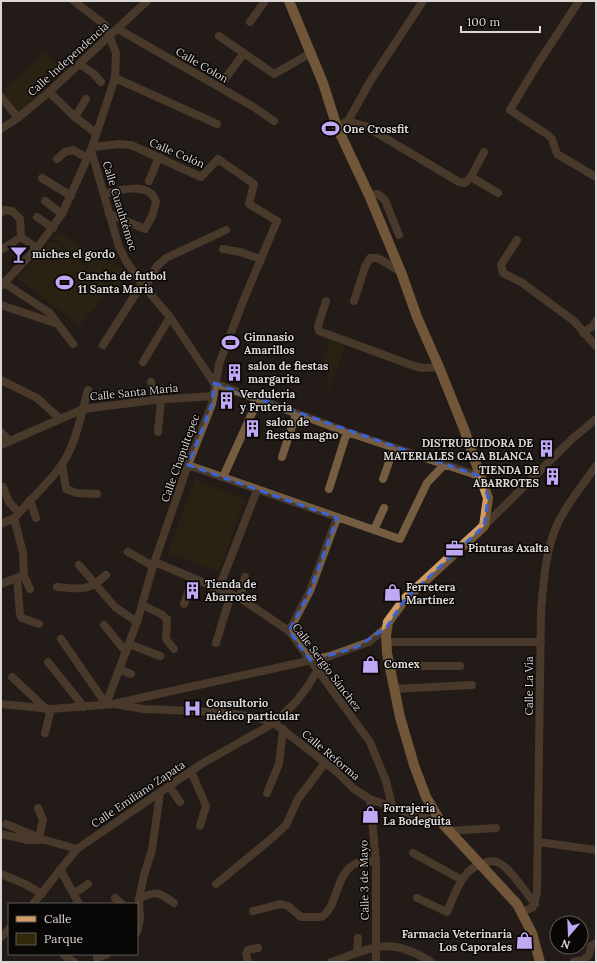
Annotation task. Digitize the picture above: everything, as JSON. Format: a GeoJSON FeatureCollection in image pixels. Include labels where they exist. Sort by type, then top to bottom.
{"type":"FeatureCollection","features":[{"type":"Feature","properties":{"kind":"main road"},"geometry":{"type":"LineString","coordinates":[[289,1],[311,53],[336,127],[369,195],[401,272],[417,317],[439,367],[482,477],[488,498],[484,526],[405,599],[395,611],[386,628],[389,666],[394,690],[414,765],[426,797],[448,831],[510,895],[522,912],[532,933],[540,962]]}},
{"type":"Feature","properties":{"kind":"street"},"geometry":{"type":"LineString","coordinates":[[73,344],[50,312],[3,285],[37,248],[62,214],[90,152],[115,78],[116,53],[105,25],[74,1]]}},
{"type":"Feature","properties":{"kind":"street","name":"Calle Independencia"},"geometry":{"type":"LineString","coordinates":[[1,129],[18,118],[49,92],[147,1]]}},
{"type":"Feature","properties":{"kind":"street"},"geometry":{"type":"LineString","coordinates":[[250,22],[265,1]]}},
{"type":"Feature","properties":{"kind":"street"},"geometry":{"type":"LineString","coordinates":[[336,127],[348,121],[371,80],[423,1]]}},
{"type":"Feature","properties":{"kind":"street"},"geometry":{"type":"LineString","coordinates":[[579,1],[510,110],[548,135],[552,139],[557,154],[596,177]]}},
{"type":"Feature","properties":{"kind":"street","name":"Calle Colon"},"geometry":{"type":"LineString","coordinates":[[118,29],[130,38],[252,106],[274,121]]}},
{"type":"Feature","properties":{"kind":"street"},"geometry":{"type":"LineString","coordinates":[[219,36],[274,74],[311,53]]}},
{"type":"Feature","properties":{"kind":"street"},"geometry":{"type":"LineString","coordinates":[[224,80],[244,54]]}},
{"type":"Feature","properties":{"kind":"street"},"geometry":{"type":"LineString","coordinates":[[79,64],[101,82]]}},
{"type":"Feature","properties":{"kind":"street"},"geometry":{"type":"LineString","coordinates":[[115,78],[217,124]]}},
{"type":"Feature","properties":{"kind":"street"},"geometry":{"type":"LineString","coordinates":[[49,92],[75,117],[96,133]]}},
{"type":"Feature","properties":{"kind":"street"},"geometry":{"type":"LineString","coordinates":[[1,97],[18,118]]}},
{"type":"Feature","properties":{"kind":"street"},"geometry":{"type":"LineString","coordinates":[[75,117],[86,99]]}},
{"type":"Feature","properties":{"kind":"street"},"geometry":{"type":"LineString","coordinates":[[348,121],[365,126],[459,182],[465,183],[471,177],[484,152]]}},
{"type":"Feature","properties":{"kind":"street","name":"Calle Colón"},"geometry":{"type":"LineString","coordinates":[[90,152],[119,144],[131,145],[202,177],[205,176],[218,159],[255,185],[249,204],[277,221]]}},
{"type":"Feature","properties":{"kind":"street"},"geometry":{"type":"LineString","coordinates":[[57,159],[65,152],[73,150],[90,152]]}},
{"type":"Feature","properties":{"kind":"street","name":"Calle Cuauhtémoc"},"geometry":{"type":"LineString","coordinates":[[90,152],[119,247],[126,261],[144,286],[170,316],[214,383]]}},
{"type":"Feature","properties":{"kind":"street"},"geometry":{"type":"LineString","coordinates":[[149,181],[159,157]]}},
{"type":"Feature","properties":{"kind":"street"},"geometry":{"type":"LineString","coordinates":[[471,177],[498,193]]}},
{"type":"Feature","properties":{"kind":"street"},"geometry":{"type":"LineString","coordinates":[[42,178],[71,196]]}},
{"type":"Feature","properties":{"kind":"street"},"geometry":{"type":"LineString","coordinates":[[104,194],[126,189],[137,189],[151,194],[156,202],[152,216],[145,229],[109,214]]}},
{"type":"Feature","properties":{"kind":"street"},"geometry":{"type":"LineString","coordinates":[[369,195],[378,194],[384,200],[398,235]]}},
{"type":"Feature","properties":{"kind":"street"},"geometry":{"type":"LineString","coordinates":[[45,201],[62,214]]}},
{"type":"Feature","properties":{"kind":"street"},"geometry":{"type":"LineString","coordinates":[[1,213],[4,210],[9,210],[20,219],[22,237],[37,248]]}},
{"type":"Feature","properties":{"kind":"street"},"geometry":{"type":"LineString","coordinates":[[37,217],[53,228]]}},
{"type":"Feature","properties":{"kind":"street","name":"Calle Chapultepec"},"geometry":{"type":"LineString","coordinates":[[109,704],[108,699],[137,622],[154,564],[188,465],[212,404],[214,383],[241,306],[277,221]]}},
{"type":"Feature","properties":{"kind":"street"},"geometry":{"type":"LineString","coordinates":[[103,345],[157,266],[166,258],[226,230]]}},
{"type":"Feature","properties":{"kind":"street"},"geometry":{"type":"LineString","coordinates":[[1,250],[22,237]]}},
{"type":"Feature","properties":{"kind":"street"},"geometry":{"type":"LineString","coordinates":[[518,240],[500,265],[503,273],[521,282],[574,321],[596,346]]}},
{"type":"Feature","properties":{"kind":"street"},"geometry":{"type":"LineString","coordinates":[[223,249],[240,252],[260,259]]}},
{"type":"Feature","properties":{"kind":"street"},"geometry":{"type":"LineString","coordinates":[[354,301],[365,267],[370,258],[378,258],[401,272]]}},
{"type":"Feature","properties":{"kind":"street"},"geometry":{"type":"LineString","coordinates":[[326,301],[318,326],[319,331],[414,366],[423,368],[439,367]]}},
{"type":"Feature","properties":{"kind":"street"},"geometry":{"type":"LineString","coordinates":[[1,305],[58,324]]}},
{"type":"Feature","properties":{"kind":"street"},"geometry":{"type":"LineString","coordinates":[[143,362],[170,316]]}},
{"type":"Feature","properties":{"kind":"street"},"geometry":{"type":"LineString","coordinates":[[583,332],[593,326],[596,321]]}},
{"type":"Feature","properties":{"kind":"street"},"geometry":{"type":"LineString","coordinates":[[1,380],[37,398],[59,418]]}},
{"type":"Feature","properties":{"kind":"street"},"geometry":{"type":"LineString","coordinates":[[151,382],[158,400],[158,432]]}},
{"type":"Feature","properties":{"kind":"street"},"geometry":{"type":"LineString","coordinates":[[214,383],[346,432],[482,477]]}},
{"type":"Feature","properties":{"kind":"street"},"geometry":{"type":"LineString","coordinates":[[1,445],[59,418],[83,409],[88,390]]}},
{"type":"Feature","properties":{"kind":"street","name":"Calle Santa María"},"geometry":{"type":"LineString","coordinates":[[1,524],[16,516],[62,464],[70,450],[83,409],[158,400],[213,396]]}},
{"type":"Feature","properties":{"kind":"street"},"geometry":{"type":"LineString","coordinates":[[223,477],[258,400]]}},
{"type":"Feature","properties":{"kind":"street"},"geometry":{"type":"LineString","coordinates":[[282,457],[296,414]]}},
{"type":"Feature","properties":{"kind":"street"},"geometry":{"type":"LineString","coordinates":[[484,526],[568,442],[596,419]]}},
{"type":"Feature","properties":{"kind":"street"},"geometry":{"type":"LineString","coordinates":[[1,432],[9,441]]}},
{"type":"Feature","properties":{"kind":"street"},"geometry":{"type":"LineString","coordinates":[[329,489],[346,432]]}},
{"type":"Feature","properties":{"kind":"street"},"geometry":{"type":"LineString","coordinates":[[382,479],[394,448]]}},
{"type":"Feature","properties":{"kind":"street"},"geometry":{"type":"LineString","coordinates":[[62,464],[66,489],[76,493],[97,494]]}},
{"type":"Feature","properties":{"kind":"street"},"geometry":{"type":"LineString","coordinates":[[188,465],[337,518],[401,538],[427,482],[444,465]]}},
{"type":"Feature","properties":{"kind":"street","name":"Calle La Vía"},"geometry":{"type":"LineString","coordinates":[[535,904],[537,893],[539,842],[541,642],[545,575],[550,546],[557,526],[568,506],[595,470]]}},
{"type":"Feature","properties":{"kind":"street"},"geometry":{"type":"LineString","coordinates":[[3,487],[16,516],[22,553],[20,577],[20,615],[22,618],[39,624]]}},
{"type":"Feature","properties":{"kind":"street"},"geometry":{"type":"LineString","coordinates":[[219,588],[257,490]]}},
{"type":"Feature","properties":{"kind":"street"},"geometry":{"type":"LineString","coordinates":[[30,500],[36,518]]}},
{"type":"Feature","properties":{"kind":"street"},"geometry":{"type":"LineString","coordinates":[[374,530],[384,508]]}},
{"type":"Feature","properties":{"kind":"street"},"geometry":{"type":"LineString","coordinates":[[289,630],[310,590],[337,518]]}},
{"type":"Feature","properties":{"kind":"street","name":"Calle Sergio Sánchez"},"geometry":{"type":"LineString","coordinates":[[128,552],[154,564],[219,588],[240,598],[289,630],[311,661],[318,668],[343,707],[370,742],[386,781],[392,806]]}},
{"type":"Feature","properties":{"kind":"street"},"geometry":{"type":"LineString","coordinates":[[79,565],[95,586],[119,610],[137,622]]}},
{"type":"Feature","properties":{"kind":"street"},"geometry":{"type":"LineString","coordinates":[[57,587],[82,589],[95,586],[106,576]]}},
{"type":"Feature","properties":{"kind":"street"},"geometry":{"type":"LineString","coordinates":[[1,584],[20,577]]}},
{"type":"Feature","properties":{"kind":"street"},"geometry":{"type":"LineString","coordinates":[[20,577],[30,589]]}},
{"type":"Feature","properties":{"kind":"street"},"geometry":{"type":"LineString","coordinates":[[240,598],[245,577]]}},
{"type":"Feature","properties":{"kind":"street"},"geometry":{"type":"LineString","coordinates":[[184,604],[192,578]]}},
{"type":"Feature","properties":{"kind":"street"},"geometry":{"type":"LineString","coordinates":[[216,643],[231,594]]}},
{"type":"Feature","properties":{"kind":"street"},"geometry":{"type":"LineString","coordinates":[[142,605],[161,614],[167,619],[166,639],[174,649]]}},
{"type":"Feature","properties":{"kind":"street"},"geometry":{"type":"LineString","coordinates":[[104,625],[127,648],[160,656]]}},
{"type":"Feature","properties":{"kind":"street"},"geometry":{"type":"LineString","coordinates":[[1,704],[48,709],[109,704],[311,661],[369,642],[386,628]]}},
{"type":"Feature","properties":{"kind":"street"},"geometry":{"type":"LineString","coordinates":[[61,638],[109,704]]}},
{"type":"Feature","properties":{"kind":"street"},"geometry":{"type":"LineString","coordinates":[[386,642],[541,642]]}},
{"type":"Feature","properties":{"kind":"street"},"geometry":{"type":"LineString","coordinates":[[48,662],[84,707]]}},
{"type":"Feature","properties":{"kind":"street"},"geometry":{"type":"LineString","coordinates":[[389,666],[460,666]]}},
{"type":"Feature","properties":{"kind":"street","name":"Calle Emiliano Zapata"},"geometry":{"type":"LineString","coordinates":[[34,903],[77,849],[191,771],[274,723],[295,703],[308,686],[318,668]]}},
{"type":"Feature","properties":{"kind":"street"},"geometry":{"type":"LineString","coordinates":[[119,669],[131,674]]}},
{"type":"Feature","properties":{"kind":"street"},"geometry":{"type":"LineString","coordinates":[[12,678],[48,709]]}},
{"type":"Feature","properties":{"kind":"street"},"geometry":{"type":"LineString","coordinates":[[394,690],[472,685]]}},
{"type":"Feature","properties":{"kind":"street","name":"Calle Reforma"},"geometry":{"type":"LineString","coordinates":[[109,704],[143,709],[241,715],[256,717],[274,723],[337,772],[354,789],[370,798],[417,816],[441,822]]}},
{"type":"Feature","properties":{"kind":"street"},"geometry":{"type":"LineString","coordinates":[[45,733],[48,709]]}},
{"type":"Feature","properties":{"kind":"street"},"geometry":{"type":"LineString","coordinates":[[267,793],[279,764],[283,729]]}},
{"type":"Feature","properties":{"kind":"street"},"geometry":{"type":"LineString","coordinates":[[216,884],[286,825],[298,799],[325,763]]}},
{"type":"Feature","properties":{"kind":"street"},"geometry":{"type":"LineString","coordinates":[[191,771],[206,806],[200,826]]}},
{"type":"Feature","properties":{"kind":"street"},"geometry":{"type":"LineString","coordinates":[[169,786],[180,802]]}},
{"type":"Feature","properties":{"kind":"street"},"geometry":{"type":"LineString","coordinates":[[138,918],[139,899],[144,875],[152,850],[160,793]]}},
{"type":"Feature","properties":{"kind":"street","name":"Calle 3 de Mayo"},"geometry":{"type":"LineString","coordinates":[[370,798],[376,861],[376,962]]}},
{"type":"Feature","properties":{"kind":"street"},"geometry":{"type":"LineString","coordinates":[[38,808],[43,820],[42,839]]}},
{"type":"Feature","properties":{"kind":"street"},"geometry":{"type":"LineString","coordinates":[[6,824],[42,839],[77,849]]}},
{"type":"Feature","properties":{"kind":"street"},"geometry":{"type":"LineString","coordinates":[[448,831],[496,828]]}},
{"type":"Feature","properties":{"kind":"street"},"geometry":{"type":"LineString","coordinates":[[1,834],[28,840],[42,839]]}},
{"type":"Feature","properties":{"kind":"street"},"geometry":{"type":"LineString","coordinates":[[539,842],[596,850]]}},
{"type":"Feature","properties":{"kind":"street"},"geometry":{"type":"LineString","coordinates":[[413,853],[462,880]]}},
{"type":"Feature","properties":{"kind":"street"},"geometry":{"type":"LineString","coordinates":[[253,911],[281,904],[288,906],[301,917],[321,917],[328,910],[339,882],[352,866],[363,862],[376,861]]}},
{"type":"Feature","properties":{"kind":"street"},"geometry":{"type":"LineString","coordinates":[[417,898],[447,912],[462,880],[468,871],[480,864],[490,862],[500,863],[535,904],[522,912]]}},
{"type":"Feature","properties":{"kind":"street"},"geometry":{"type":"LineString","coordinates":[[60,869],[75,900],[88,884]]}},
{"type":"Feature","properties":{"kind":"street"},"geometry":{"type":"LineString","coordinates":[[1,874],[25,884],[42,894]]}},
{"type":"Feature","properties":{"kind":"street"},"geometry":{"type":"LineString","coordinates":[[139,899],[152,892],[157,893],[174,903]]}},
{"type":"Feature","properties":{"kind":"street"},"geometry":{"type":"LineString","coordinates":[[115,898],[121,903]]}},
{"type":"Feature","properties":{"kind":"street"},"geometry":{"type":"LineString","coordinates":[[357,953],[358,938]]}},
{"type":"Feature","properties":{"kind":"street"},"geometry":{"type":"LineString","coordinates":[[574,962],[583,960],[589,955],[591,946],[596,943]]}},
{"type":"Feature","properties":{"kind":"street"},"geometry":{"type":"LineString","coordinates":[[331,962],[376,947],[390,945],[404,948],[431,962]]}},
{"type":"Feature","properties":{"kind":"street"},"geometry":{"type":"LineString","coordinates":[[248,962],[246,954],[248,950],[258,948]]}},
{"type":"Feature","properties":{"kind":"street"},"geometry":{"type":"LineString","coordinates":[[64,955],[74,962]]}},
{"type":"Feature","properties":{"kind":"highlighted area"},"geometry":{"type":"Polygon","coordinates":[[[214,383],[482,477],[488,498],[484,526],[405,599],[386,628],[357,647],[311,661],[289,631],[310,591],[337,518],[188,465],[212,404],[214,383]]]}},
{"type":"Feature","properties":{"kind":"green space"},"geometry":{"type":"Polygon","coordinates":[[[45,51],[63,71],[18,114],[1,96],[1,92],[45,51]]]}},
{"type":"Feature","properties":{"kind":"green space"},"geometry":{"type":"Polygon","coordinates":[[[57,232],[125,270],[128,276],[117,288],[53,238],[57,232]]]}},
{"type":"Feature","properties":{"kind":"green space","name":"Cancha de futbol 11 Santa Maria"},"geometry":{"type":"Polygon","coordinates":[[[52,240],[113,286],[79,326],[17,278],[52,240]]]}},
{"type":"Feature","properties":{"kind":"green space"},"geometry":{"type":"Polygon","coordinates":[[[331,338],[346,344],[330,388],[325,386],[330,371],[320,368],[331,338]]]}},
{"type":"Feature","properties":{"kind":"green space"},"geometry":{"type":"Polygon","coordinates":[[[195,479],[245,500],[219,572],[168,553],[195,479]]]}},
{"type":"Feature","properties":{"kind":"place","name":"One Crossfit"},"geometry":{"type":"Point","coordinates":[330,129]}},
{"type":"Feature","properties":{"kind":"place","name":"miches el gordo"},"geometry":{"type":"Point","coordinates":[19,254]}},
{"type":"Feature","properties":{"kind":"place","name":"Cancha de futbol 11 Santa Maria"},"geometry":{"type":"Point","coordinates":[65,282]}},
{"type":"Feature","properties":{"kind":"place","name":"Gimnasio Amarillos"},"geometry":{"type":"Point","coordinates":[231,343]}},
{"type":"Feature","properties":{"kind":"place","name":"salon de fiestas margarita"},"geometry":{"type":"Point","coordinates":[235,372]}},
{"type":"Feature","properties":{"kind":"place","name":"Verduleria y Fruteria"},"geometry":{"type":"Point","coordinates":[227,400]}},
{"type":"Feature","properties":{"kind":"place","name":"salon de fiestas magno"},"geometry":{"type":"Point","coordinates":[253,428]}},
{"type":"Feature","properties":{"kind":"place","name":"DISTRUBUIDORA DE MATERIALES CASA BLANCA"},"geometry":{"type":"Point","coordinates":[546,449]}},
{"type":"Feature","properties":{"kind":"place","name":"TIENDA DE ABARROTES"},"geometry":{"type":"Point","coordinates":[552,476]}},
{"type":"Feature","properties":{"kind":"place","name":"Pinturas Axalta"},"geometry":{"type":"Point","coordinates":[455,548]}},
{"type":"Feature","properties":{"kind":"place","name":"Tienda de Abarrotes"},"geometry":{"type":"Point","coordinates":[192,590]}},
{"type":"Feature","properties":{"kind":"place","name":"Ferretera Martínez"},"geometry":{"type":"Point","coordinates":[393,593]}},
{"type":"Feature","properties":{"kind":"place","name":"Comex"},"geometry":{"type":"Point","coordinates":[371,664]}},
{"type":"Feature","properties":{"kind":"place","name":"Consultorio médico particular"},"geometry":{"type":"Point","coordinates":[193,709]}},
{"type":"Feature","properties":{"kind":"place","name":"Forrajeria La Bodeguita"},"geometry":{"type":"Point","coordinates":[370,814]}},
{"type":"Feature","properties":{"kind":"place","name":"Farmacia Veterinaria Los Caporales"},"geometry":{"type":"Point","coordinates":[525,940]}}]}
